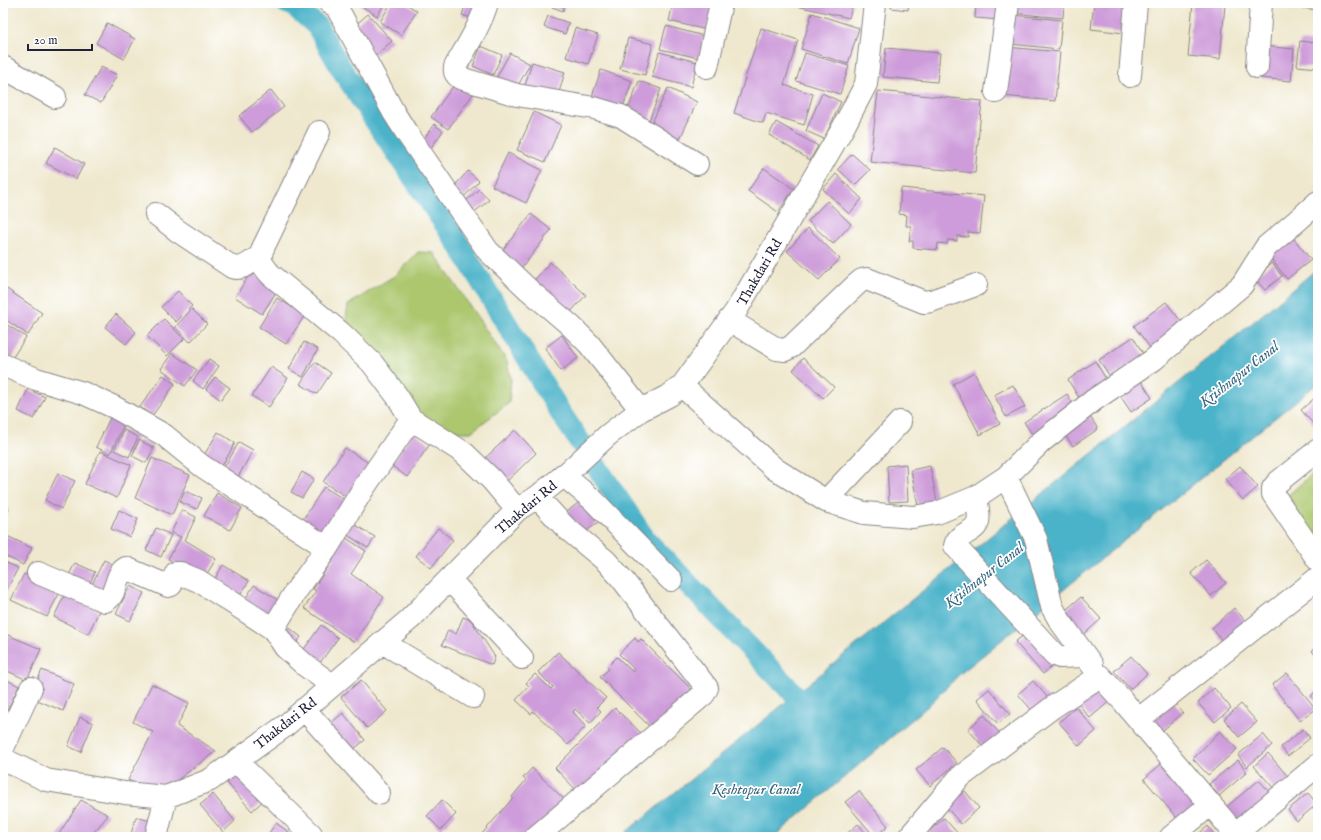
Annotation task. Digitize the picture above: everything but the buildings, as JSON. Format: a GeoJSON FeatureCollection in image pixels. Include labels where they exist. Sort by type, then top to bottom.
{"type":"FeatureCollection","features":[{"type":"Feature","properties":{"kind":"street"},"geometry":{"type":"LineString","coordinates":[[330,3],[336,6],[394,113],[488,251],[585,340],[641,410]]}},
{"type":"Feature","properties":{"kind":"street"},"geometry":{"type":"LineString","coordinates":[[487,3],[477,30],[455,67],[454,71],[460,78],[517,95],[594,108],[620,116],[697,164]]}},
{"type":"Feature","properties":{"kind":"street"},"geometry":{"type":"LineString","coordinates":[[707,67],[722,3]]}},
{"type":"Feature","properties":{"kind":"street","name":"Thakdari Rd"},"geometry":{"type":"LineString","coordinates":[[3,759],[46,780],[125,793],[166,797],[210,780],[285,726],[410,619],[517,510],[537,497],[566,474],[608,434],[641,410],[670,395],[682,386],[736,311],[843,128],[866,84],[875,3]]}},
{"type":"Feature","properties":{"kind":"street"},"geometry":{"type":"LineString","coordinates":[[996,92],[1008,3]]}},
{"type":"Feature","properties":{"kind":"street"},"geometry":{"type":"LineString","coordinates":[[1130,76],[1136,3]]}},
{"type":"Feature","properties":{"kind":"street"},"geometry":{"type":"LineString","coordinates":[[1257,66],[1261,3]]}},
{"type":"Feature","properties":{"kind":"street"},"geometry":{"type":"LineString","coordinates":[[3,67],[55,97]]}},
{"type":"Feature","properties":{"kind":"street"},"geometry":{"type":"LineString","coordinates":[[156,214],[178,231],[232,267],[237,269],[243,268],[260,256],[319,132]]}},
{"type":"Feature","properties":{"kind":"street"},"geometry":{"type":"LineString","coordinates":[[682,386],[775,468],[826,501],[864,513],[913,517],[937,513],[976,497],[1006,477],[1041,442],[1094,400],[1153,360],[1242,285],[1266,247],[1318,202]]}},
{"type":"Feature","properties":{"kind":"street"},"geometry":{"type":"LineString","coordinates":[[260,256],[262,264],[270,274],[341,333],[372,364],[397,396],[411,419],[464,453],[492,480],[517,510]]}},
{"type":"Feature","properties":{"kind":"street"},"geometry":{"type":"LineString","coordinates":[[729,320],[777,349],[785,350],[791,347],[862,280],[867,279],[924,302],[931,301],[976,285]]}},
{"type":"Feature","properties":{"kind":"street"},"geometry":{"type":"LineString","coordinates":[[3,365],[36,379],[83,394],[114,407],[164,435],[202,466],[327,548]]}},
{"type":"Feature","properties":{"kind":"street"},"geometry":{"type":"LineString","coordinates":[[272,629],[296,591],[327,548],[363,489],[411,419]]}},
{"type":"Feature","properties":{"kind":"street"},"geometry":{"type":"LineString","coordinates":[[826,501],[900,422]]}},
{"type":"Feature","properties":{"kind":"street"},"geometry":{"type":"LineString","coordinates":[[1318,450],[1278,482],[1273,488],[1273,494],[1318,560]]}},
{"type":"Feature","properties":{"kind":"street"},"geometry":{"type":"LineString","coordinates":[[566,474],[671,580]]}},
{"type":"Feature","properties":{"kind":"street"},"geometry":{"type":"LineString","coordinates":[[1006,477],[1036,539],[1052,606],[1060,621],[1100,676],[1139,719],[1237,835],[1318,765]]}},
{"type":"Feature","properties":{"kind":"street"},"geometry":{"type":"LineString","coordinates":[[536,837],[704,694],[707,688],[622,579],[606,561],[565,527],[537,497]]}},
{"type":"Feature","properties":{"kind":"street"},"geometry":{"type":"LineString","coordinates":[[976,497],[979,516],[978,523],[959,538],[955,542],[955,546],[1055,655],[1060,657],[1085,656]]}},
{"type":"Feature","properties":{"kind":"street"},"geometry":{"type":"LineString","coordinates":[[38,573],[105,601],[111,597],[121,572],[126,568],[168,586],[171,585],[176,573],[180,573],[199,581],[272,629],[285,647],[306,666],[332,685]]}},
{"type":"Feature","properties":{"kind":"street"},"geometry":{"type":"LineString","coordinates":[[1139,719],[1318,578]]}},
{"type":"Feature","properties":{"kind":"street"},"geometry":{"type":"LineString","coordinates":[[449,579],[522,658]]}},
{"type":"Feature","properties":{"kind":"street"},"geometry":{"type":"LineString","coordinates":[[382,642],[473,697]]}},
{"type":"Feature","properties":{"kind":"street"},"geometry":{"type":"LineString","coordinates":[[909,837],[959,778],[1053,707],[1100,676]]}},
{"type":"Feature","properties":{"kind":"street"},"geometry":{"type":"LineString","coordinates":[[3,748],[31,688]]}},
{"type":"Feature","properties":{"kind":"street"},"geometry":{"type":"LineString","coordinates":[[304,709],[379,793]]}},
{"type":"Feature","properties":{"kind":"street"},"geometry":{"type":"LineString","coordinates":[[236,761],[311,834]]}},
{"type":"Feature","properties":{"kind":"street"},"geometry":{"type":"LineString","coordinates":[[156,837],[166,797]]}},
{"type":"Feature","properties":{"kind":"street"},"geometry":{"type":"LineString","coordinates":[[1171,837],[1211,804]]}},
{"type":"Feature","properties":{"kind":"green space"},"geometry":{"type":"Polygon","coordinates":[[[418,252],[434,253],[507,361],[511,380],[509,403],[471,432],[443,432],[413,414],[345,326],[348,305],[394,276],[418,252]]]}},
{"type":"Feature","properties":{"kind":"green space"},"geometry":{"type":"Polygon","coordinates":[[[1318,469],[1318,547],[1287,496],[1318,469]]]}},
{"type":"Feature","properties":{"kind":"water","name":"Keshtopur Canal"},"geometry":{"type":"Polygon","coordinates":[[[1318,268],[1318,383],[960,674],[928,706],[774,837],[620,837],[1251,324],[1318,268]]]}},
{"type":"Feature","properties":{"kind":"waterway"},"geometry":{"type":"LineString","coordinates":[[287,3],[293,5],[317,26],[341,68],[366,107],[459,245],[560,412],[645,539],[795,695]]}},
{"type":"Feature","properties":{"kind":"water label","name":"Krishnapur Canal"},"geometry":{"type":"Point","coordinates":[1239,374]}},
{"type":"Feature","properties":{"kind":"water label","name":"Krishnapur Canal"},"geometry":{"type":"Point","coordinates":[984,575]}}]}
